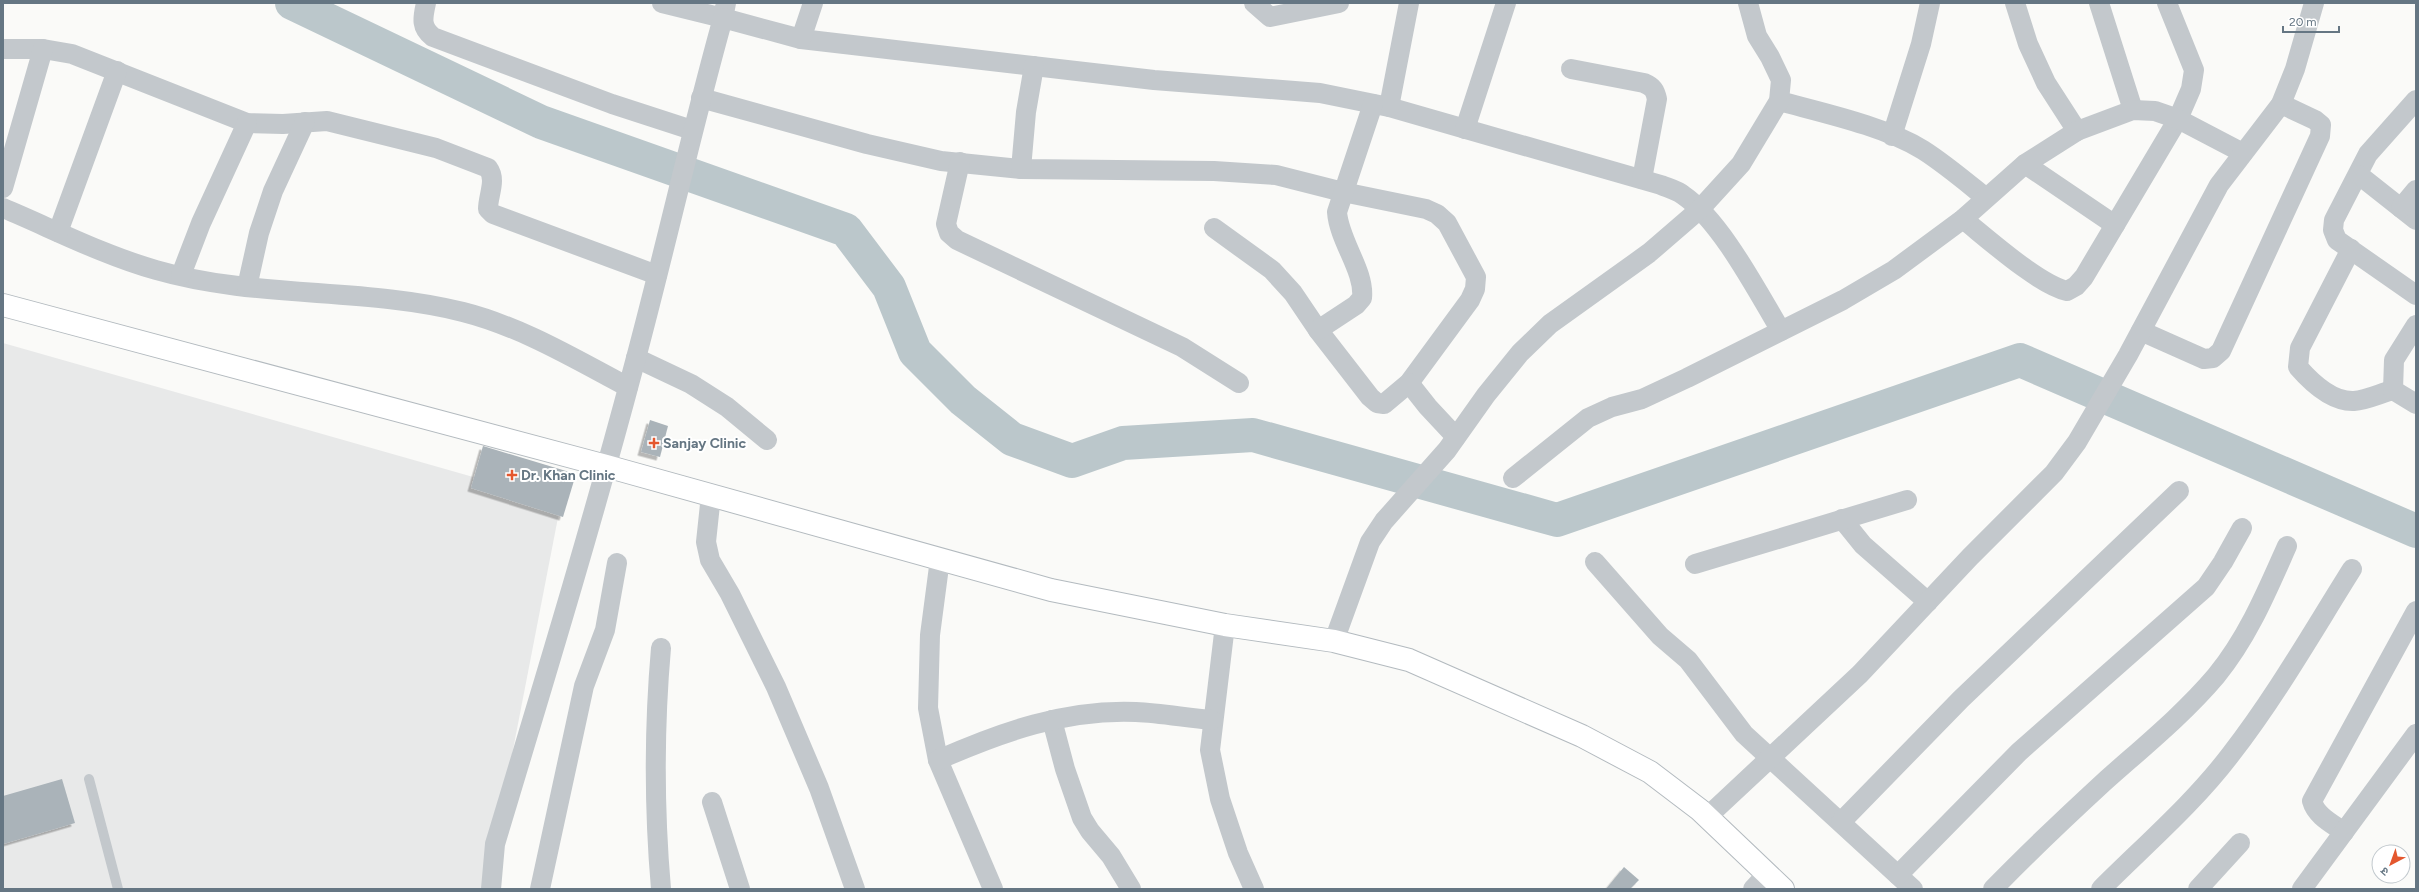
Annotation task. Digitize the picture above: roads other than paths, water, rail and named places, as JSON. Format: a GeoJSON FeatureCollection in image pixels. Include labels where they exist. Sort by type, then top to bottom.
{"type":"FeatureCollection","features":[{"type":"Feature","properties":{"kind":"street"},"geometry":{"type":"LineString","coordinates":[[426,3],[423,24],[426,31],[433,36],[612,104],[690,138]]}},
{"type":"Feature","properties":{"kind":"street"},"geometry":{"type":"LineString","coordinates":[[662,3],[724,11],[801,39],[1207,85],[1320,93],[1381,106],[1642,179],[1683,194],[1700,209],[1737,258],[1781,331]]}},
{"type":"Feature","properties":{"kind":"street"},"geometry":{"type":"LineString","coordinates":[[801,39],[813,3]]}},
{"type":"Feature","properties":{"kind":"street"},"geometry":{"type":"LineString","coordinates":[[1254,3],[1270,17],[1339,3]]}},
{"type":"Feature","properties":{"kind":"street"},"geometry":{"type":"LineString","coordinates":[[1318,330],[1356,305],[1362,298],[1361,281],[1338,227],[1337,212],[1343,192],[1381,106],[1409,3]]}},
{"type":"Feature","properties":{"kind":"street"},"geometry":{"type":"LineString","coordinates":[[1465,129],[1506,3]]}},
{"type":"Feature","properties":{"kind":"street"},"geometry":{"type":"LineString","coordinates":[[1334,641],[1364,555],[1384,521],[1452,443],[1520,354],[1550,324],[1649,253],[1700,209],[1741,164],[1779,101],[1781,80],[1770,56],[1757,36],[1748,3]]}},
{"type":"Feature","properties":{"kind":"street"},"geometry":{"type":"LineString","coordinates":[[1892,136],[1921,44],[1930,3]]}},
{"type":"Feature","properties":{"kind":"street"},"geometry":{"type":"LineString","coordinates":[[2015,3],[2028,44],[2046,83],[2077,131]]}},
{"type":"Feature","properties":{"kind":"street"},"geometry":{"type":"LineString","coordinates":[[2099,3],[2133,110]]}},
{"type":"Feature","properties":{"kind":"street"},"geometry":{"type":"LineString","coordinates":[[1963,218],[2014,259],[2057,289],[2067,291],[2076,286],[2084,277],[2178,119],[2191,89],[2194,70],[2167,3]]}},
{"type":"Feature","properties":{"kind":"street"},"geometry":{"type":"LineString","coordinates":[[1707,817],[1860,674],[2054,473],[2077,442],[2128,355],[2219,185],[2243,153],[2262,132],[2281,104],[2295,69],[2314,3]]}},
{"type":"Feature","properties":{"kind":"street"},"geometry":{"type":"LineString","coordinates":[[490,889],[495,844],[583,553],[636,358],[678,193],[690,138],[724,11]]}},
{"type":"Feature","properties":{"kind":"street"},"geometry":{"type":"LineString","coordinates":[[3,49],[43,49],[72,54],[117,71],[161,91],[247,123],[283,124],[327,122],[402,138],[477,163],[488,168],[492,173],[493,180],[488,209],[494,214],[657,274]]}},
{"type":"Feature","properties":{"kind":"street"},"geometry":{"type":"LineString","coordinates":[[3,188],[43,49]]}},
{"type":"Feature","properties":{"kind":"street"},"geometry":{"type":"LineString","coordinates":[[1021,169],[1026,112],[1034,66]]}},
{"type":"Feature","properties":{"kind":"street"},"geometry":{"type":"LineString","coordinates":[[1571,69],[1644,83],[1651,86],[1656,92],[1657,99],[1642,179]]}},
{"type":"Feature","properties":{"kind":"street"},"geometry":{"type":"LineString","coordinates":[[58,232],[117,71]]}},
{"type":"Feature","properties":{"kind":"street"},"geometry":{"type":"LineString","coordinates":[[701,98],[867,144],[941,161],[1021,169],[1230,172],[1276,175],[1343,192],[1426,209],[1437,214],[1447,223],[1476,277],[1475,289],[1470,300],[1409,383],[1384,404],[1377,403],[1370,397],[1318,330],[1293,293],[1272,270],[1214,228]]}},
{"type":"Feature","properties":{"kind":"street"},"geometry":{"type":"LineString","coordinates":[[2416,100],[2368,154],[2334,220],[2333,230],[2337,240],[2416,295]]}},
{"type":"Feature","properties":{"kind":"street"},"geometry":{"type":"LineString","coordinates":[[1779,101],[1826,113],[1892,136],[1922,150],[1955,173],[1986,198]]}},
{"type":"Feature","properties":{"kind":"street"},"geometry":{"type":"LineString","coordinates":[[2141,330],[2204,359],[2213,358],[2221,350],[2320,136],[2321,125],[2315,120],[2281,104]]}},
{"type":"Feature","properties":{"kind":"street"},"geometry":{"type":"LineString","coordinates":[[1513,478],[1588,418],[1612,407],[1642,399],[1843,300],[1894,270],[1963,218],[2025,164],[2077,131],[2133,110],[2155,112],[2178,119],[2243,153]]}},
{"type":"Feature","properties":{"kind":"street"},"geometry":{"type":"LineString","coordinates":[[247,287],[259,232],[273,191],[305,122]]}},
{"type":"Feature","properties":{"kind":"street"},"geometry":{"type":"LineString","coordinates":[[181,275],[201,223],[247,123]]}},
{"type":"Feature","properties":{"kind":"street"},"geometry":{"type":"LineString","coordinates":[[960,162],[946,224],[949,233],[956,240],[1182,347],[1239,383]]}},
{"type":"Feature","properties":{"kind":"street"},"geometry":{"type":"LineString","coordinates":[[2025,164],[2114,225]]}},
{"type":"Feature","properties":{"kind":"street"},"geometry":{"type":"LineString","coordinates":[[2358,175],[2408,214],[2416,190]]}},
{"type":"Feature","properties":{"kind":"street"},"geometry":{"type":"LineString","coordinates":[[3,208],[58,232],[156,270],[247,287],[402,302],[462,312],[506,325],[628,387]]}},
{"type":"Feature","properties":{"kind":"street"},"geometry":{"type":"LineString","coordinates":[[2351,250],[2300,348],[2298,367],[2308,379],[2339,400],[2355,401],[2393,390],[2416,404]]}},
{"type":"Feature","properties":{"kind":"street"},"geometry":{"type":"LineString","coordinates":[[3,305],[606,466],[1051,590],[1224,625],[1334,641],[1409,660],[1582,736],[1650,772],[1707,817],[1760,881],[1783,889]]}},
{"type":"Feature","properties":{"kind":"street"},"geometry":{"type":"LineString","coordinates":[[2393,390],[2394,360],[2416,325]]}},
{"type":"Feature","properties":{"kind":"street"},"geometry":{"type":"LineString","coordinates":[[636,358],[691,384],[727,407],[767,440]]}},
{"type":"Feature","properties":{"kind":"street"},"geometry":{"type":"LineString","coordinates":[[1409,383],[1428,407],[1452,443]]}},
{"type":"Feature","properties":{"kind":"street"},"geometry":{"type":"LineString","coordinates":[[1841,822],[1961,699],[2179,491]]}},
{"type":"Feature","properties":{"kind":"street"},"geometry":{"type":"LineString","coordinates":[[711,495],[706,542],[710,560],[730,594],[776,687],[819,788],[855,889]]}},
{"type":"Feature","properties":{"kind":"street"},"geometry":{"type":"LineString","coordinates":[[1695,564],[1907,500]]}},
{"type":"Feature","properties":{"kind":"street"},"geometry":{"type":"LineString","coordinates":[[1842,519],[1863,545],[1928,602]]}},
{"type":"Feature","properties":{"kind":"street"},"geometry":{"type":"LineString","coordinates":[[1898,875],[2019,752],[2206,587],[2223,562],[2242,528]]}},
{"type":"Feature","properties":{"kind":"street"},"geometry":{"type":"LineString","coordinates":[[1993,889],[2053,828],[2136,754],[2216,676],[2239,645],[2256,615],[2288,546]]}},
{"type":"Feature","properties":{"kind":"street"},"geometry":{"type":"LineString","coordinates":[[940,559],[930,634],[928,708],[938,760],[993,889]]}},
{"type":"Feature","properties":{"kind":"street"},"geometry":{"type":"LineString","coordinates":[[1595,562],[1655,630],[1688,660],[1744,734],[1913,889]]}},
{"type":"Feature","properties":{"kind":"street"},"geometry":{"type":"LineString","coordinates":[[540,889],[584,686],[605,630],[617,563]]}},
{"type":"Feature","properties":{"kind":"street"},"geometry":{"type":"LineString","coordinates":[[2101,889],[2188,803],[2231,755],[2268,701],[2352,569]]}},
{"type":"Feature","properties":{"kind":"street"},"geometry":{"type":"LineString","coordinates":[[2344,832],[2320,815],[2314,808],[2312,801],[2416,611]]}},
{"type":"Feature","properties":{"kind":"street"},"geometry":{"type":"LineString","coordinates":[[1224,625],[1212,720],[1210,750],[1220,799],[1238,852],[1254,889]]}},
{"type":"Feature","properties":{"kind":"street"},"geometry":{"type":"LineString","coordinates":[[661,648],[654,747],[657,840],[662,889]]}},
{"type":"Feature","properties":{"kind":"street"},"geometry":{"type":"LineString","coordinates":[[938,760],[991,737],[1052,720],[1087,714],[1135,712],[1212,720]]}},
{"type":"Feature","properties":{"kind":"street"},"geometry":{"type":"LineString","coordinates":[[1052,720],[1064,769],[1082,818],[1090,831],[1111,856],[1131,889]]}},
{"type":"Feature","properties":{"kind":"street"},"geometry":{"type":"LineString","coordinates":[[2302,889],[2416,734]]}},
{"type":"Feature","properties":{"kind":"street"},"geometry":{"type":"LineString","coordinates":[[712,802],[740,889]]}},
{"type":"Feature","properties":{"kind":"street"},"geometry":{"type":"LineString","coordinates":[[2198,889],[2240,843]]}},
{"type":"Feature","properties":{"kind":"lane"},"geometry":{"type":"LineString","coordinates":[[89,780],[118,889]]}},
{"type":"Feature","properties":{"kind":"waterway"},"geometry":{"type":"LineString","coordinates":[[292,3],[541,122],[846,230],[889,287],[915,352],[963,400],[1012,439],[1072,461],[1123,443],[1253,435],[1557,520],[2020,360],[2416,531]]}},
{"type":"Feature","properties":{"kind":"place","name":"Sanjay Clinic"},"geometry":{"type":"Point","coordinates":[654,443]}},
{"type":"Feature","properties":{"kind":"place","name":"Dr. Khan Clinic"},"geometry":{"type":"Point","coordinates":[512,475]}}]}
